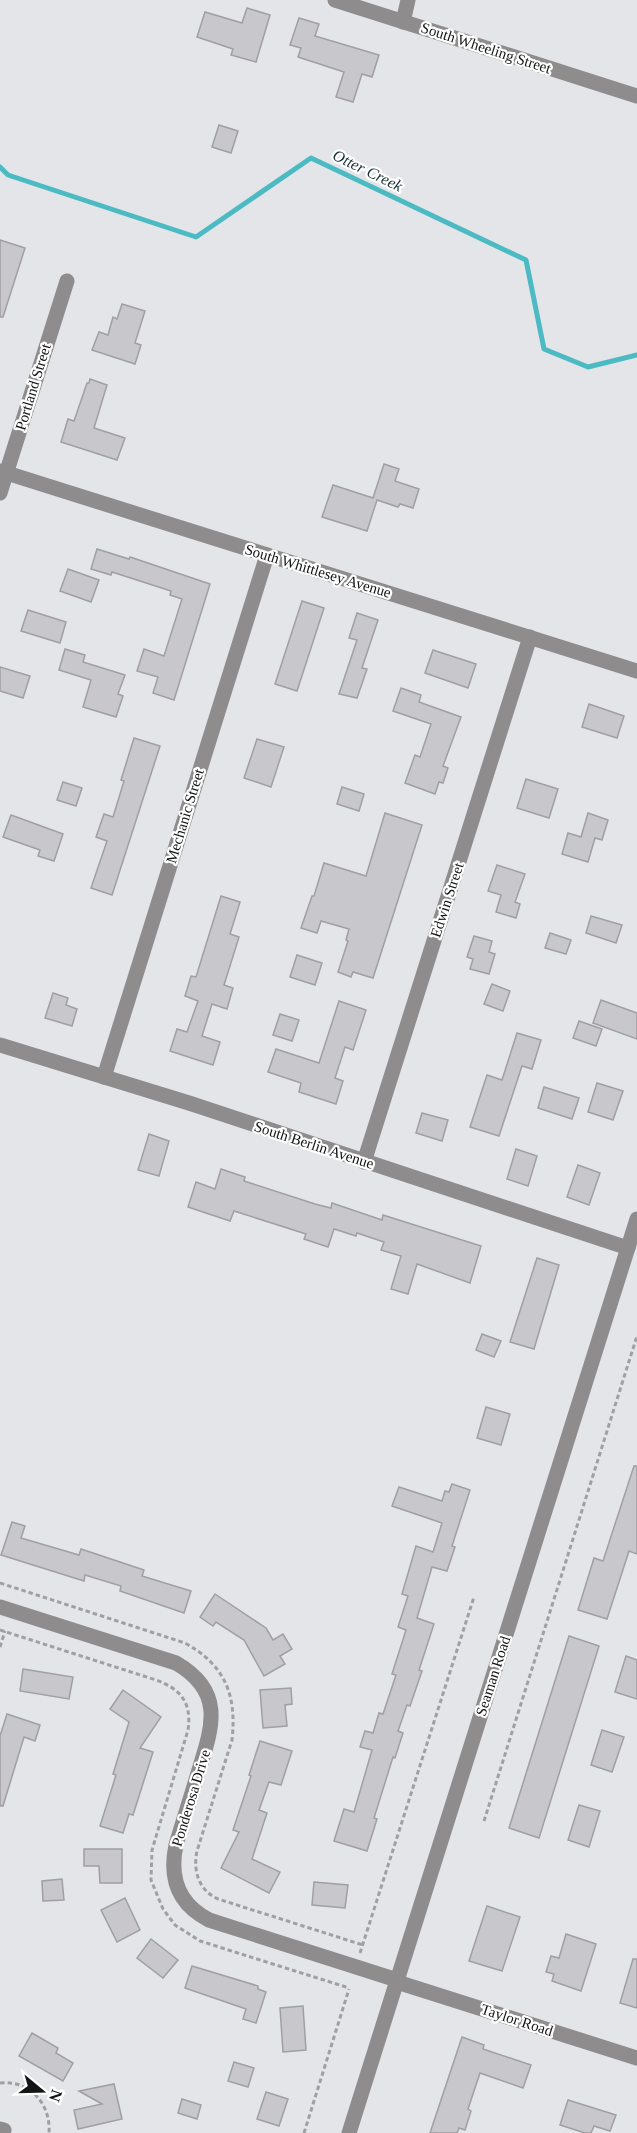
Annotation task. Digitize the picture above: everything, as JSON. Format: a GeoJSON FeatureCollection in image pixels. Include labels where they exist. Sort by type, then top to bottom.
{"type":"FeatureCollection","features":[{"type":"Feature","properties":{"kind":"street","name":"South Wheeling Street"},"geometry":{"type":"LineString","coordinates":[[335,0],[637,96]]}},
{"type":"Feature","properties":{"kind":"street"},"geometry":{"type":"LineString","coordinates":[[403,22],[408,0]]}},
{"type":"Feature","properties":{"kind":"street","name":"Portland Street"},"geometry":{"type":"LineString","coordinates":[[0,493],[3,472],[67,280]]}},
{"type":"Feature","properties":{"kind":"street","name":"South Whittlesey Avenue"},"geometry":{"type":"LineString","coordinates":[[3,472],[637,671]]}},
{"type":"Feature","properties":{"kind":"street","name":"Mechanic Street"},"geometry":{"type":"LineString","coordinates":[[104,1077],[267,555]]}},
{"type":"Feature","properties":{"kind":"street","name":"Edwin Street"},"geometry":{"type":"LineString","coordinates":[[364,1162],[530,638]]}},
{"type":"Feature","properties":{"kind":"street","name":"South Berlin Avenue"},"geometry":{"type":"LineString","coordinates":[[0,1045],[632,1246]]}},
{"type":"Feature","properties":{"kind":"street","name":"Seaman Road"},"geometry":{"type":"LineString","coordinates":[[349,2133],[632,1246],[637,1219]]}},
{"type":"Feature","properties":{"kind":"street","name":"Ponderosa Drive"},"geometry":{"type":"LineString","coordinates":[[0,1607],[176,1663],[187,1670],[202,1686],[211,1711],[210,1735],[176,1845],[173,1862],[175,1883],[191,1908],[209,1920],[397,1981]]}},
{"type":"Feature","properties":{"kind":"street","name":"Taylor Road"},"geometry":{"type":"LineString","coordinates":[[397,1981],[637,2058]]}},
{"type":"Feature","properties":{"kind":"path"},"geometry":{"type":"LineString","coordinates":[[484,1821],[637,1336]]}},
{"type":"Feature","properties":{"kind":"path"},"geometry":{"type":"LineString","coordinates":[[359,1958],[474,1597]]}},
{"type":"Feature","properties":{"kind":"path"},"geometry":{"type":"LineString","coordinates":[[0,1630],[156,1680],[174,1687],[179,1692],[189,1714],[188,1730],[154,1839],[150,1860],[152,1880],[163,1909],[175,1924],[200,1941],[349,1988]]}},
{"type":"Feature","properties":{"kind":"path"},"geometry":{"type":"LineString","coordinates":[[0,1647],[5,1631]]}},
{"type":"Feature","properties":{"kind":"path"},"geometry":{"type":"LineString","coordinates":[[304,2133],[351,1982]]}},
{"type":"Feature","properties":{"kind":"path"},"geometry":{"type":"LineString","coordinates":[[0,2083],[14,2083],[40,2099],[48,2113],[49,2133]]}},
{"type":"Feature","properties":{"kind":"building"},"geometry":{"type":"Polygon","coordinates":[[[247,8],[270,15],[256,62],[231,55],[233,49],[197,37],[205,12],[242,23],[247,8]]]}},
{"type":"Feature","properties":{"kind":"building"},"geometry":{"type":"Polygon","coordinates":[[[299,18],[319,24],[315,36],[379,55],[372,77],[362,74],[353,102],[336,97],[344,72],[298,57],[301,48],[290,45],[299,18]]]}},
{"type":"Feature","properties":{"kind":"building"},"geometry":{"type":"Polygon","coordinates":[[[219,125],[238,131],[231,153],[212,147],[219,125]]]}},
{"type":"Feature","properties":{"kind":"building"},"geometry":{"type":"Polygon","coordinates":[[[0,240],[25,248],[3,317],[0,317],[0,240]]]}},
{"type":"Feature","properties":{"kind":"building"},"geometry":{"type":"Polygon","coordinates":[[[122,304],[145,311],[135,343],[141,345],[135,364],[92,350],[99,332],[108,335],[113,317],[117,319],[122,304]]]}},
{"type":"Feature","properties":{"kind":"building"},"geometry":{"type":"Polygon","coordinates":[[[90,379],[107,385],[94,428],[125,438],[117,460],[61,442],[68,419],[74,421],[90,379]]]}},
{"type":"Feature","properties":{"kind":"building"},"geometry":{"type":"Polygon","coordinates":[[[384,464],[399,469],[395,481],[419,489],[413,508],[400,504],[398,507],[377,500],[367,531],[322,517],[333,485],[373,498],[384,464]]]}},
{"type":"Feature","properties":{"kind":"building"},"geometry":{"type":"Polygon","coordinates":[[[97,549],[129,559],[130,557],[210,584],[174,700],[153,693],[158,677],[137,671],[144,649],[164,656],[182,599],[170,595],[171,591],[112,572],[111,575],[91,569],[97,549]]]}},
{"type":"Feature","properties":{"kind":"building"},"geometry":{"type":"Polygon","coordinates":[[[68,569],[99,580],[91,602],[60,591],[68,569]]]}},
{"type":"Feature","properties":{"kind":"building"},"geometry":{"type":"Polygon","coordinates":[[[302,601],[324,608],[297,691],[275,684],[302,601]]]}},
{"type":"Feature","properties":{"kind":"building"},"geometry":{"type":"Polygon","coordinates":[[[28,610],[66,622],[60,643],[21,631],[28,610]]]}},
{"type":"Feature","properties":{"kind":"building"},"geometry":{"type":"Polygon","coordinates":[[[357,613],[378,620],[362,668],[367,669],[357,698],[339,694],[357,640],[349,638],[357,613]]]}},
{"type":"Feature","properties":{"kind":"building"},"geometry":{"type":"Polygon","coordinates":[[[65,649],[85,655],[83,662],[125,675],[118,694],[123,696],[116,717],[83,707],[91,680],[59,670],[65,649]]]}},
{"type":"Feature","properties":{"kind":"building"},"geometry":{"type":"Polygon","coordinates":[[[433,650],[476,664],[468,688],[425,673],[433,650]]]}},
{"type":"Feature","properties":{"kind":"building"},"geometry":{"type":"Polygon","coordinates":[[[0,667],[30,676],[23,698],[0,691],[0,667]]]}},
{"type":"Feature","properties":{"kind":"building"},"geometry":{"type":"Polygon","coordinates":[[[401,688],[421,695],[419,702],[461,717],[443,766],[448,768],[443,783],[439,782],[435,794],[405,783],[415,755],[420,757],[431,724],[393,711],[401,688]]]}},
{"type":"Feature","properties":{"kind":"building"},"geometry":{"type":"Polygon","coordinates":[[[589,704],[624,716],[617,738],[582,727],[589,704]]]}},
{"type":"Feature","properties":{"kind":"building"},"geometry":{"type":"Polygon","coordinates":[[[134,738],[160,746],[112,895],[91,888],[107,841],[96,837],[104,814],[113,817],[134,738]]]}},
{"type":"Feature","properties":{"kind":"building"},"geometry":{"type":"Polygon","coordinates":[[[257,739],[284,747],[271,787],[244,778],[257,739]]]}},
{"type":"Feature","properties":{"kind":"building"},"geometry":{"type":"Polygon","coordinates":[[[526,779],[558,789],[549,818],[517,808],[526,779]]]}},
{"type":"Feature","properties":{"kind":"building"},"geometry":{"type":"Polygon","coordinates":[[[63,782],[82,788],[76,806],[57,800],[63,782]]]}},
{"type":"Feature","properties":{"kind":"building"},"geometry":{"type":"Polygon","coordinates":[[[342,787],[364,794],[359,811],[337,804],[342,787]]]}},
{"type":"Feature","properties":{"kind":"building"},"geometry":{"type":"Polygon","coordinates":[[[385,813],[422,825],[373,978],[353,972],[351,977],[338,972],[348,941],[346,940],[349,929],[321,921],[317,933],[301,928],[324,863],[366,876],[385,813]]]}},
{"type":"Feature","properties":{"kind":"building"},"geometry":{"type":"Polygon","coordinates":[[[588,813],[608,820],[602,840],[595,838],[588,862],[562,854],[568,833],[581,837],[588,813]]]}},
{"type":"Feature","properties":{"kind":"building"},"geometry":{"type":"Polygon","coordinates":[[[11,815],[63,834],[54,861],[38,856],[40,850],[3,837],[11,815]]]}},
{"type":"Feature","properties":{"kind":"building"},"geometry":{"type":"Polygon","coordinates":[[[497,865],[525,874],[515,902],[520,904],[516,918],[496,912],[501,895],[488,891],[497,865]]]}},
{"type":"Feature","properties":{"kind":"building"},"geometry":{"type":"Polygon","coordinates":[[[221,896],[240,902],[230,934],[239,937],[224,985],[233,988],[227,1009],[212,1004],[202,1036],[220,1042],[213,1065],[170,1051],[177,1029],[187,1032],[198,1001],[185,996],[191,976],[196,977],[221,896]]]}},
{"type":"Feature","properties":{"kind":"building"},"geometry":{"type":"Polygon","coordinates":[[[591,916],[622,925],[616,943],[586,933],[591,916]]]}},
{"type":"Feature","properties":{"kind":"building"},"geometry":{"type":"Polygon","coordinates":[[[550,933],[571,940],[566,954],[545,948],[550,933]]]}},
{"type":"Feature","properties":{"kind":"building"},"geometry":{"type":"Polygon","coordinates":[[[474,936],[492,941],[489,952],[495,954],[489,974],[470,969],[473,959],[467,957],[474,936]]]}},
{"type":"Feature","properties":{"kind":"building"},"geometry":{"type":"Polygon","coordinates":[[[297,955],[322,963],[315,985],[290,977],[297,955]]]}},
{"type":"Feature","properties":{"kind":"building"},"geometry":{"type":"Polygon","coordinates":[[[492,984],[510,991],[503,1011],[484,1004],[492,984]]]}},
{"type":"Feature","properties":{"kind":"building"},"geometry":{"type":"Polygon","coordinates":[[[53,993],[68,998],[66,1005],[77,1009],[72,1026],[45,1018],[53,993]]]}},
{"type":"Feature","properties":{"kind":"building"},"geometry":{"type":"Polygon","coordinates":[[[601,1000],[637,1013],[637,1039],[593,1023],[601,1000]]]}},
{"type":"Feature","properties":{"kind":"building"},"geometry":{"type":"Polygon","coordinates":[[[339,1001],[366,1010],[353,1050],[345,1047],[335,1078],[343,1081],[336,1104],[299,1092],[301,1083],[268,1072],[276,1049],[319,1063],[339,1001]]]}},
{"type":"Feature","properties":{"kind":"building"},"geometry":{"type":"Polygon","coordinates":[[[280,1014],[299,1020],[292,1041],[273,1035],[280,1014]]]}},
{"type":"Feature","properties":{"kind":"building"},"geometry":{"type":"Polygon","coordinates":[[[579,1021],[602,1029],[596,1046],[573,1038],[579,1021]]]}},
{"type":"Feature","properties":{"kind":"building"},"geometry":{"type":"Polygon","coordinates":[[[517,1033],[541,1040],[532,1069],[522,1066],[499,1136],[470,1127],[487,1075],[502,1080],[517,1033]]]}},
{"type":"Feature","properties":{"kind":"building"},"geometry":{"type":"Polygon","coordinates":[[[597,1083],[623,1091],[613,1120],[588,1112],[597,1083]]]}},
{"type":"Feature","properties":{"kind":"building"},"geometry":{"type":"Polygon","coordinates":[[[544,1087],[579,1098],[572,1119],[538,1108],[544,1087]]]}},
{"type":"Feature","properties":{"kind":"building"},"geometry":{"type":"Polygon","coordinates":[[[422,1113],[448,1120],[442,1141],[416,1133],[422,1113]]]}},
{"type":"Feature","properties":{"kind":"building"},"geometry":{"type":"Polygon","coordinates":[[[149,1134],[169,1141],[159,1176],[138,1170],[149,1134]]]}},
{"type":"Feature","properties":{"kind":"building"},"geometry":{"type":"Polygon","coordinates":[[[516,1149],[537,1156],[528,1186],[507,1179],[516,1149]]]}},
{"type":"Feature","properties":{"kind":"building"},"geometry":{"type":"Polygon","coordinates":[[[578,1165],[600,1173],[589,1205],[567,1197],[578,1165]]]}},
{"type":"Feature","properties":{"kind":"building"},"geometry":{"type":"Polygon","coordinates":[[[221,1169],[245,1177],[244,1181],[315,1204],[331,1208],[332,1203],[382,1220],[383,1215],[481,1246],[470,1283],[417,1264],[408,1294],[391,1289],[401,1256],[381,1250],[384,1242],[357,1233],[356,1236],[334,1229],[328,1247],[304,1239],[306,1234],[234,1211],[230,1221],[188,1207],[196,1182],[215,1189],[221,1169]]]}},
{"type":"Feature","properties":{"kind":"building"},"geometry":{"type":"Polygon","coordinates":[[[537,1258],[559,1265],[534,1349],[510,1342],[537,1258]]]}},
{"type":"Feature","properties":{"kind":"building"},"geometry":{"type":"Polygon","coordinates":[[[482,1334],[501,1341],[494,1357],[476,1350],[482,1334]]]}},
{"type":"Feature","properties":{"kind":"building"},"geometry":{"type":"Polygon","coordinates":[[[486,1407],[510,1414],[501,1445],[477,1438],[486,1407]]]}},
{"type":"Feature","properties":{"kind":"building"},"geometry":{"type":"Polygon","coordinates":[[[634,1466],[637,1466],[637,1554],[629,1551],[607,1619],[578,1610],[594,1558],[603,1561],[634,1466]]]}},
{"type":"Feature","properties":{"kind":"building"},"geometry":{"type":"Polygon","coordinates":[[[452,1484],[470,1490],[452,1546],[455,1547],[447,1571],[432,1567],[417,1618],[434,1624],[419,1670],[422,1671],[410,1706],[407,1705],[398,1731],[403,1733],[374,1818],[377,1819],[367,1851],[334,1841],[344,1809],[354,1812],[372,1750],[360,1747],[365,1731],[373,1733],[379,1713],[383,1714],[396,1675],[392,1674],[406,1630],[398,1627],[408,1596],[402,1594],[416,1546],[433,1552],[442,1523],[392,1506],[399,1487],[442,1501],[445,1491],[449,1492],[452,1484]]]}},
{"type":"Feature","properties":{"kind":"building"},"geometry":{"type":"Polygon","coordinates":[[[12,1522],[25,1526],[21,1538],[79,1555],[81,1549],[144,1570],[142,1576],[191,1591],[184,1613],[120,1591],[121,1586],[85,1575],[84,1581],[1,1555],[12,1522]]]}},
{"type":"Feature","properties":{"kind":"building"},"geometry":{"type":"Polygon","coordinates":[[[215,1594],[266,1628],[273,1640],[283,1634],[292,1649],[280,1656],[285,1664],[264,1676],[244,1640],[216,1622],[213,1626],[200,1617],[215,1594]]]}},
{"type":"Feature","properties":{"kind":"building"},"geometry":{"type":"Polygon","coordinates":[[[569,1636],[599,1646],[539,1838],[509,1828],[569,1636]]]}},
{"type":"Feature","properties":{"kind":"building"},"geometry":{"type":"Polygon","coordinates":[[[626,1656],[637,1660],[637,1699],[615,1692],[626,1656]]]}},
{"type":"Feature","properties":{"kind":"building"},"geometry":{"type":"Polygon","coordinates":[[[23,1669],[73,1677],[69,1699],[20,1691],[23,1669]]]}},
{"type":"Feature","properties":{"kind":"building"},"geometry":{"type":"Polygon","coordinates":[[[291,1688],[292,1704],[285,1705],[287,1726],[263,1728],[260,1690],[291,1688]]]}},
{"type":"Feature","properties":{"kind":"building"},"geometry":{"type":"Polygon","coordinates":[[[123,1690],[161,1717],[140,1748],[153,1752],[133,1815],[129,1814],[123,1833],[100,1826],[129,1722],[110,1709],[123,1690]]]}},
{"type":"Feature","properties":{"kind":"building"},"geometry":{"type":"Polygon","coordinates":[[[7,1714],[40,1725],[35,1741],[24,1737],[3,1806],[0,1806],[0,1736],[7,1714]]]}},
{"type":"Feature","properties":{"kind":"building"},"geometry":{"type":"Polygon","coordinates":[[[602,1730],[624,1737],[612,1772],[591,1765],[602,1730]]]}},
{"type":"Feature","properties":{"kind":"building"},"geometry":{"type":"Polygon","coordinates":[[[260,1741],[292,1751],[281,1785],[269,1782],[259,1810],[267,1813],[252,1859],[280,1872],[269,1893],[221,1868],[239,1832],[233,1830],[260,1741]]]}},
{"type":"Feature","properties":{"kind":"building"},"geometry":{"type":"Polygon","coordinates":[[[579,1805],[600,1811],[589,1847],[568,1840],[579,1805]]]}},
{"type":"Feature","properties":{"kind":"building"},"geometry":{"type":"Polygon","coordinates":[[[84,1849],[122,1849],[122,1883],[100,1883],[99,1866],[84,1866],[84,1849]]]}},
{"type":"Feature","properties":{"kind":"building"},"geometry":{"type":"Polygon","coordinates":[[[62,1879],[64,1900],[43,1901],[42,1881],[62,1879]]]}},
{"type":"Feature","properties":{"kind":"building"},"geometry":{"type":"Polygon","coordinates":[[[314,1882],[348,1885],[345,1908],[312,1905],[314,1882]]]}},
{"type":"Feature","properties":{"kind":"building"},"geometry":{"type":"Polygon","coordinates":[[[125,1898],[140,1930],[117,1942],[101,1910],[125,1898]]]}},
{"type":"Feature","properties":{"kind":"building"},"geometry":{"type":"Polygon","coordinates":[[[487,1906],[520,1917],[502,1971],[469,1961],[487,1906]]]}},
{"type":"Feature","properties":{"kind":"building"},"geometry":{"type":"Polygon","coordinates":[[[566,1934],[596,1944],[581,1991],[552,1981],[554,1974],[546,1972],[551,1956],[559,1958],[566,1934]]]}},
{"type":"Feature","properties":{"kind":"building"},"geometry":{"type":"Polygon","coordinates":[[[151,1939],[178,1960],[163,1978],[137,1958],[151,1939]]]}},
{"type":"Feature","properties":{"kind":"building"},"geometry":{"type":"Polygon","coordinates":[[[633,1959],[637,1959],[637,2008],[620,2003],[633,1959]]]}},
{"type":"Feature","properties":{"kind":"building"},"geometry":{"type":"Polygon","coordinates":[[[192,1966],[258,1986],[258,1989],[266,1992],[256,2023],[243,2019],[246,2009],[185,1988],[192,1966]]]}},
{"type":"Feature","properties":{"kind":"building"},"geometry":{"type":"Polygon","coordinates":[[[303,2006],[306,2050],[283,2052],[280,2008],[303,2006]]]}},
{"type":"Feature","properties":{"kind":"building"},"geometry":{"type":"Polygon","coordinates":[[[32,2033],[58,2048],[56,2053],[73,2063],[63,2081],[19,2056],[32,2033]]]}},
{"type":"Feature","properties":{"kind":"building"},"geometry":{"type":"Polygon","coordinates":[[[462,2037],[484,2045],[483,2049],[531,2065],[523,2088],[480,2073],[468,2109],[471,2111],[465,2130],[459,2128],[457,2133],[430,2133],[462,2037]]]}},
{"type":"Feature","properties":{"kind":"building"},"geometry":{"type":"Polygon","coordinates":[[[234,2062],[254,2068],[248,2087],[228,2081],[234,2062]]]}},
{"type":"Feature","properties":{"kind":"building"},"geometry":{"type":"Polygon","coordinates":[[[114,2084],[122,2119],[78,2129],[74,2110],[102,2104],[79,2091],[114,2084]]]}},
{"type":"Feature","properties":{"kind":"building"},"geometry":{"type":"Polygon","coordinates":[[[266,2092],[288,2099],[279,2126],[257,2119],[266,2092]]]}},
{"type":"Feature","properties":{"kind":"building"},"geometry":{"type":"Polygon","coordinates":[[[182,2099],[201,2105],[197,2119],[178,2113],[182,2099]]]}},
{"type":"Feature","properties":{"kind":"building"},"geometry":{"type":"Polygon","coordinates":[[[568,2100],[616,2115],[610,2131],[594,2126],[591,2133],[585,2133],[560,2125],[568,2100]]]}},
{"type":"Feature","properties":{"kind":"waterway","name":"Otter Creek"},"geometry":{"type":"LineString","coordinates":[[0,167],[8,175],[196,237],[311,158],[526,260],[544,349],[588,367],[637,355]]}}]}
